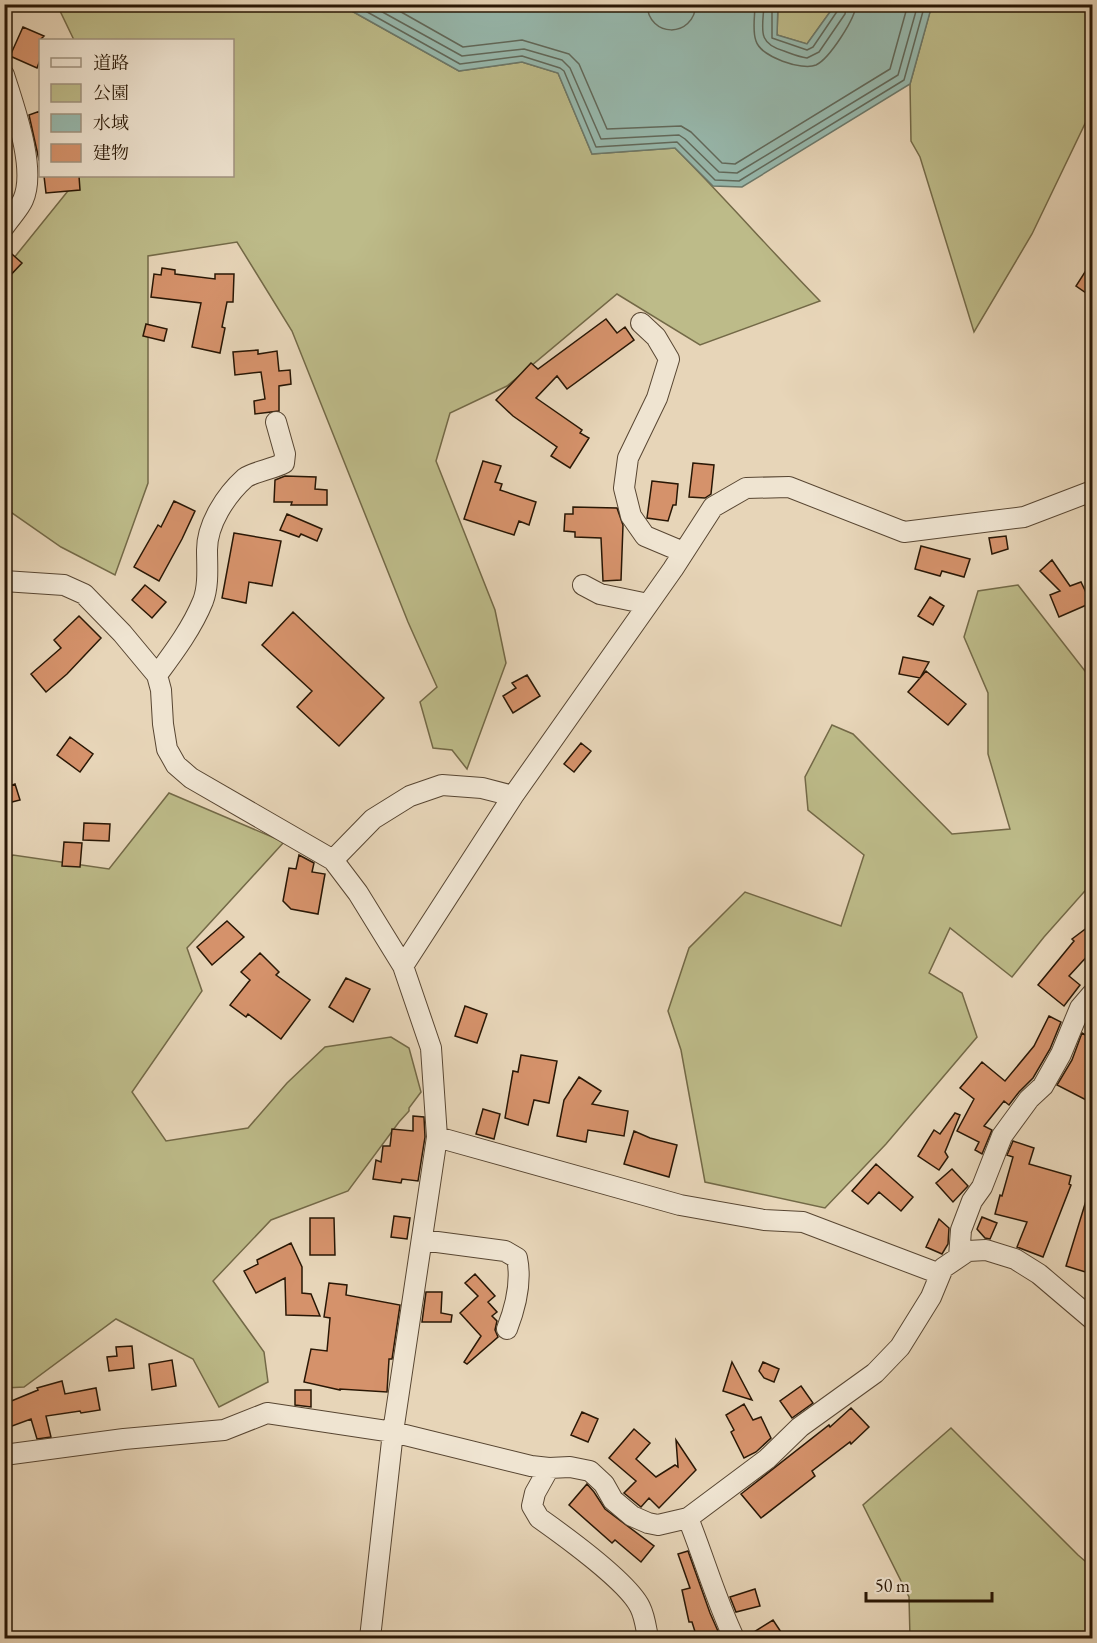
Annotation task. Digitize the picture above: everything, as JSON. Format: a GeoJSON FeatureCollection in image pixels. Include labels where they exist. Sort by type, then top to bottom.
{"type":"FeatureCollection","features":[{"type":"Feature","properties":{"kind":"street"},"geometry":{"type":"LineString","coordinates":[[4,75],[20,126],[28,166],[24,199],[4,227]]}},
{"type":"Feature","properties":{"kind":"street"},"geometry":{"type":"LineString","coordinates":[[641,323],[656,337],[669,359],[657,398],[628,458],[624,488],[631,516],[645,536],[683,552]]}},
{"type":"Feature","properties":{"kind":"street"},"geometry":{"type":"LineString","coordinates":[[157,675],[178,648],[204,599],[208,573],[207,547],[210,527],[235,488],[248,476],[284,463],[285,454],[276,422]]}},
{"type":"Feature","properties":{"kind":"street"},"geometry":{"type":"LineString","coordinates":[[403,966],[513,796],[713,507],[746,488],[789,487],[904,532],[1024,517],[1092,491]]}},
{"type":"Feature","properties":{"kind":"street"},"geometry":{"type":"LineString","coordinates":[[4,581],[64,585],[84,594],[122,633],[157,675],[168,749],[176,765],[191,778],[333,860],[358,893],[403,966],[430,1048],[437,1137],[393,1432],[370,1638]]}},
{"type":"Feature","properties":{"kind":"street"},"geometry":{"type":"LineString","coordinates":[[583,585],[600,594],[648,604]]}},
{"type":"Feature","properties":{"kind":"street"},"geometry":{"type":"LineString","coordinates":[[333,860],[373,819],[410,795],[442,785],[482,788],[513,796]]}},
{"type":"Feature","properties":{"kind":"street"},"geometry":{"type":"LineString","coordinates":[[959,1257],[961,1230],[972,1201],[982,1187],[1002,1136],[1029,1099],[1043,1086],[1080,1008],[1092,994]]}},
{"type":"Feature","properties":{"kind":"street"},"geometry":{"type":"LineString","coordinates":[[437,1137],[680,1205],[764,1220],[802,1222],[940,1275]]}},
{"type":"Feature","properties":{"kind":"street"},"geometry":{"type":"LineString","coordinates":[[422,1240],[505,1251],[517,1258],[520,1270],[517,1295],[507,1329]]}},
{"type":"Feature","properties":{"kind":"street"},"geometry":{"type":"LineString","coordinates":[[4,1455],[124,1439],[224,1430],[267,1413],[393,1432],[549,1468],[570,1467],[590,1471],[604,1484],[613,1500],[632,1516],[658,1526],[688,1518],[767,1459],[800,1427],[875,1373],[900,1347],[931,1297],[943,1268],[968,1251],[986,1250],[1015,1259],[1039,1274],[1091,1315]]}},
{"type":"Feature","properties":{"kind":"street"},"geometry":{"type":"LineString","coordinates":[[549,1468],[535,1493],[532,1506],[539,1518],[625,1587],[639,1606],[648,1638]]}},
{"type":"Feature","properties":{"kind":"street"},"geometry":{"type":"LineString","coordinates":[[688,1518],[703,1554],[721,1611],[734,1638]]}},
{"type":"Feature","properties":{"kind":"green space"},"geometry":{"type":"Polygon","coordinates":[[[932,4],[1092,5],[1092,109],[1032,234],[974,332],[920,157],[911,141],[910,84],[932,4]]]}},
{"type":"Feature","properties":{"kind":"green space"},"geometry":{"type":"Polygon","coordinates":[[[41,5],[341,5],[459,71],[522,62],[558,73],[592,154],[675,148],[820,301],[700,345],[617,294],[507,386],[450,413],[436,461],[495,610],[506,663],[467,769],[452,750],[433,748],[420,702],[437,687],[408,622],[292,331],[237,242],[148,256],[148,483],[115,575],[61,547],[5,508],[5,269],[79,177],[234,177],[234,39],[74,39],[59,9],[41,5]]]}},
{"type":"Feature","properties":{"kind":"green space"},"geometry":{"type":"Polygon","coordinates":[[[778,5],[835,5],[807,44],[777,35],[778,5]]]}},
{"type":"Feature","properties":{"kind":"green space"},"geometry":{"type":"Polygon","coordinates":[[[1018,585],[1092,680],[1092,883],[1012,977],[950,928],[929,973],[962,993],[977,1037],[886,1144],[825,1208],[705,1182],[681,1050],[668,1011],[689,948],[745,892],[841,926],[864,855],[808,810],[805,777],[832,725],[853,734],[952,834],[1010,829],[988,754],[988,693],[964,637],[978,591],[1018,585]]]}},
{"type":"Feature","properties":{"kind":"green space"},"geometry":{"type":"Polygon","coordinates":[[[169,793],[284,842],[187,948],[202,991],[132,1092],[166,1141],[248,1128],[287,1083],[325,1047],[391,1037],[409,1048],[421,1092],[348,1191],[271,1220],[213,1281],[264,1352],[268,1382],[219,1407],[193,1359],[116,1319],[24,1387],[5,1388],[5,862],[13,855],[109,869],[169,793]]]}},
{"type":"Feature","properties":{"kind":"green space"},"geometry":{"type":"Polygon","coordinates":[[[951,1428],[1092,1567],[1092,1638],[910,1638],[909,1597],[863,1505],[951,1428]]]}},
{"type":"Feature","properties":{"kind":"water"},"geometry":{"type":"Polygon","coordinates":[[[674,4],[778,5],[777,35],[807,44],[835,5],[932,5],[910,84],[742,187],[713,186],[675,148],[592,154],[558,73],[522,62],[459,71],[341,5],[664,5],[672,8],[674,4]]]}},
{"type":"Feature","properties":{"kind":"building"},"geometry":{"type":"Polygon","coordinates":[[[23,27],[44,36],[39,39],[37,68],[10,56],[23,27]]]}},
{"type":"Feature","properties":{"kind":"building"},"geometry":{"type":"Polygon","coordinates":[[[39,111],[39,160],[29,115],[39,111]]]}},
{"type":"Feature","properties":{"kind":"building"},"geometry":{"type":"Polygon","coordinates":[[[44,177],[79,177],[80,190],[46,193],[44,177]]]}},
{"type":"Feature","properties":{"kind":"building"},"geometry":{"type":"Polygon","coordinates":[[[4,247],[22,263],[4,282],[4,247]]]}},
{"type":"Feature","properties":{"kind":"building"},"geometry":{"type":"Polygon","coordinates":[[[1092,261],[1092,297],[1076,286],[1092,261]]]}},
{"type":"Feature","properties":{"kind":"building"},"geometry":{"type":"Polygon","coordinates":[[[162,268],[175,270],[175,274],[215,279],[215,274],[234,274],[233,302],[227,302],[220,353],[192,347],[201,303],[151,297],[154,274],[161,275],[162,268]]]}},
{"type":"Feature","properties":{"kind":"building"},"geometry":{"type":"Polygon","coordinates":[[[606,319],[617,333],[625,327],[634,340],[567,389],[557,376],[536,398],[582,430],[580,433],[589,438],[570,468],[551,456],[557,447],[513,416],[496,400],[531,363],[538,369],[606,319]]]}},
{"type":"Feature","properties":{"kind":"building"},"geometry":{"type":"Polygon","coordinates":[[[146,324],[167,329],[164,341],[143,336],[146,324]]]}},
{"type":"Feature","properties":{"kind":"building"},"geometry":{"type":"Polygon","coordinates":[[[258,350],[258,354],[277,351],[279,371],[290,370],[291,384],[279,386],[279,411],[255,414],[254,401],[265,399],[261,372],[235,375],[233,352],[258,350]]]}},
{"type":"Feature","properties":{"kind":"building"},"geometry":{"type":"Polygon","coordinates":[[[483,461],[501,466],[495,482],[502,484],[500,490],[536,502],[529,525],[519,521],[514,535],[464,519],[483,461]]]}},
{"type":"Feature","properties":{"kind":"building"},"geometry":{"type":"Polygon","coordinates":[[[693,463],[714,465],[711,494],[705,498],[689,497],[693,463]]]}},
{"type":"Feature","properties":{"kind":"building"},"geometry":{"type":"Polygon","coordinates":[[[285,476],[316,477],[315,489],[327,490],[327,505],[291,505],[292,502],[274,502],[275,480],[285,476]]]}},
{"type":"Feature","properties":{"kind":"building"},"geometry":{"type":"Polygon","coordinates":[[[652,481],[678,484],[676,505],[673,505],[668,521],[647,518],[652,481]]]}},
{"type":"Feature","properties":{"kind":"building"},"geometry":{"type":"Polygon","coordinates":[[[174,501],[195,511],[159,581],[134,567],[158,525],[161,527],[174,501]]]}},
{"type":"Feature","properties":{"kind":"building"},"geometry":{"type":"Polygon","coordinates":[[[573,507],[617,508],[623,525],[621,580],[603,581],[601,538],[575,537],[575,532],[564,531],[565,514],[573,514],[573,507]]]}},
{"type":"Feature","properties":{"kind":"building"},"geometry":{"type":"Polygon","coordinates":[[[287,514],[322,529],[317,541],[301,534],[299,537],[280,530],[287,514]]]}},
{"type":"Feature","properties":{"kind":"building"},"geometry":{"type":"Polygon","coordinates":[[[234,533],[281,541],[272,586],[249,582],[246,603],[222,598],[234,533]]]}},
{"type":"Feature","properties":{"kind":"building"},"geometry":{"type":"Polygon","coordinates":[[[1006,536],[1008,549],[992,554],[989,538],[1006,536]]]}},
{"type":"Feature","properties":{"kind":"building"},"geometry":{"type":"Polygon","coordinates":[[[921,546],[970,559],[964,577],[942,571],[940,576],[915,569],[921,546]]]}},
{"type":"Feature","properties":{"kind":"building"},"geometry":{"type":"Polygon","coordinates":[[[1052,560],[1070,586],[1081,582],[1091,603],[1059,617],[1050,595],[1060,591],[1040,571],[1052,560]]]}},
{"type":"Feature","properties":{"kind":"building"},"geometry":{"type":"Polygon","coordinates":[[[145,585],[166,602],[152,618],[132,600],[145,585]]]}},
{"type":"Feature","properties":{"kind":"building"},"geometry":{"type":"Polygon","coordinates":[[[930,597],[944,606],[933,625],[918,616],[930,597]]]}},
{"type":"Feature","properties":{"kind":"building"},"geometry":{"type":"Polygon","coordinates":[[[293,612],[384,698],[339,746],[297,707],[312,691],[262,645],[293,612]]]}},
{"type":"Feature","properties":{"kind":"building"},"geometry":{"type":"Polygon","coordinates":[[[79,616],[101,638],[67,674],[46,692],[31,674],[61,648],[54,640],[79,616]]]}},
{"type":"Feature","properties":{"kind":"building"},"geometry":{"type":"Polygon","coordinates":[[[903,657],[929,662],[920,678],[899,674],[903,657]]]}},
{"type":"Feature","properties":{"kind":"building"},"geometry":{"type":"Polygon","coordinates":[[[926,671],[966,704],[948,725],[908,692],[926,671]]]}},
{"type":"Feature","properties":{"kind":"building"},"geometry":{"type":"Polygon","coordinates":[[[527,675],[540,696],[513,713],[503,696],[516,688],[512,683],[527,675]]]}},
{"type":"Feature","properties":{"kind":"building"},"geometry":{"type":"Polygon","coordinates":[[[70,737],[93,754],[80,772],[57,755],[70,737]]]}},
{"type":"Feature","properties":{"kind":"building"},"geometry":{"type":"Polygon","coordinates":[[[581,743],[591,751],[574,772],[564,764],[581,743]]]}},
{"type":"Feature","properties":{"kind":"building"},"geometry":{"type":"Polygon","coordinates":[[[15,784],[20,800],[4,804],[4,788],[15,784]]]}},
{"type":"Feature","properties":{"kind":"building"},"geometry":{"type":"Polygon","coordinates":[[[84,823],[110,824],[109,841],[83,840],[84,823]]]}},
{"type":"Feature","properties":{"kind":"building"},"geometry":{"type":"Polygon","coordinates":[[[64,842],[82,843],[80,867],[62,866],[64,842]]]}},
{"type":"Feature","properties":{"kind":"building"},"geometry":{"type":"Polygon","coordinates":[[[299,855],[314,863],[312,872],[325,874],[318,914],[291,909],[283,901],[289,868],[296,869],[299,855]]]}},
{"type":"Feature","properties":{"kind":"building"},"geometry":{"type":"Polygon","coordinates":[[[227,921],[244,937],[212,965],[197,947],[227,921]]]}},
{"type":"Feature","properties":{"kind":"building"},"geometry":{"type":"Polygon","coordinates":[[[1092,924],[1092,951],[1069,976],[1080,985],[1064,1006],[1038,985],[1074,941],[1072,939],[1092,924]]]}},
{"type":"Feature","properties":{"kind":"building"},"geometry":{"type":"Polygon","coordinates":[[[260,953],[279,972],[276,975],[310,1000],[281,1039],[248,1014],[246,1017],[230,1005],[250,980],[241,972],[260,953]]]}},
{"type":"Feature","properties":{"kind":"building"},"geometry":{"type":"Polygon","coordinates":[[[346,978],[370,989],[353,1022],[329,1007],[346,978]]]}},
{"type":"Feature","properties":{"kind":"building"},"geometry":{"type":"Polygon","coordinates":[[[465,1006],[487,1014],[477,1043],[455,1036],[465,1006]]]}},
{"type":"Feature","properties":{"kind":"building"},"geometry":{"type":"Polygon","coordinates":[[[1049,1016],[1061,1022],[1050,1049],[1033,1078],[1009,1105],[1004,1101],[984,1126],[992,1130],[982,1154],[975,1150],[979,1142],[957,1131],[974,1099],[960,1088],[982,1062],[1005,1081],[1034,1046],[1049,1016]]]}},
{"type":"Feature","properties":{"kind":"building"},"geometry":{"type":"Polygon","coordinates":[[[1082,1033],[1092,1039],[1092,1103],[1057,1085],[1072,1060],[1082,1033]]]}},
{"type":"Feature","properties":{"kind":"building"},"geometry":{"type":"Polygon","coordinates":[[[521,1055],[557,1061],[549,1103],[534,1100],[528,1125],[505,1118],[513,1071],[518,1072],[521,1055]]]}},
{"type":"Feature","properties":{"kind":"building"},"geometry":{"type":"Polygon","coordinates":[[[579,1077],[601,1091],[592,1104],[628,1111],[624,1136],[588,1130],[586,1142],[557,1136],[564,1100],[579,1077]]]}},
{"type":"Feature","properties":{"kind":"building"},"geometry":{"type":"Polygon","coordinates":[[[483,1109],[500,1114],[494,1139],[476,1134],[483,1109]]]}},
{"type":"Feature","properties":{"kind":"building"},"geometry":{"type":"Polygon","coordinates":[[[955,1113],[960,1115],[945,1152],[948,1157],[939,1170],[918,1156],[934,1130],[940,1134],[955,1113]]]}},
{"type":"Feature","properties":{"kind":"building"},"geometry":{"type":"Polygon","coordinates":[[[413,1116],[424,1117],[425,1137],[418,1181],[402,1179],[401,1183],[373,1179],[376,1160],[381,1162],[383,1146],[390,1146],[392,1129],[413,1131],[413,1116]]]}},
{"type":"Feature","properties":{"kind":"building"},"geometry":{"type":"Polygon","coordinates":[[[634,1131],[677,1145],[669,1177],[624,1164],[634,1131]]]}},
{"type":"Feature","properties":{"kind":"building"},"geometry":{"type":"Polygon","coordinates":[[[1013,1141],[1034,1148],[1029,1164],[1071,1176],[1069,1184],[1071,1185],[1043,1257],[1017,1247],[1027,1222],[995,1214],[1013,1157],[1007,1155],[1013,1141]]]}},
{"type":"Feature","properties":{"kind":"building"},"geometry":{"type":"Polygon","coordinates":[[[876,1164],[913,1197],[901,1211],[879,1192],[868,1204],[852,1191],[876,1164]]]}},
{"type":"Feature","properties":{"kind":"building"},"geometry":{"type":"Polygon","coordinates":[[[952,1169],[968,1186],[953,1202],[936,1183],[952,1169]]]}},
{"type":"Feature","properties":{"kind":"building"},"geometry":{"type":"Polygon","coordinates":[[[1089,1191],[1092,1191],[1092,1274],[1066,1266],[1089,1191]]]}},
{"type":"Feature","properties":{"kind":"building"},"geometry":{"type":"Polygon","coordinates":[[[394,1216],[410,1218],[407,1239],[391,1237],[394,1216]]]}},
{"type":"Feature","properties":{"kind":"building"},"geometry":{"type":"Polygon","coordinates":[[[982,1217],[997,1223],[990,1239],[985,1238],[977,1229],[982,1217]]]}},
{"type":"Feature","properties":{"kind":"building"},"geometry":{"type":"Polygon","coordinates":[[[310,1218],[334,1218],[335,1255],[310,1255],[310,1218]]]}},
{"type":"Feature","properties":{"kind":"building"},"geometry":{"type":"Polygon","coordinates":[[[939,1219],[949,1228],[948,1244],[942,1254],[926,1247],[939,1219]]]}},
{"type":"Feature","properties":{"kind":"building"},"geometry":{"type":"Polygon","coordinates":[[[291,1243],[302,1267],[302,1293],[311,1294],[320,1316],[286,1315],[285,1278],[256,1293],[244,1271],[258,1264],[257,1260],[291,1243]]]}},
{"type":"Feature","properties":{"kind":"building"},"geometry":{"type":"Polygon","coordinates":[[[475,1274],[495,1296],[488,1302],[497,1312],[492,1316],[497,1321],[495,1330],[498,1337],[467,1364],[464,1362],[481,1336],[460,1313],[478,1296],[465,1283],[475,1274]]]}},
{"type":"Feature","properties":{"kind":"building"},"geometry":{"type":"Polygon","coordinates":[[[329,1283],[347,1285],[346,1295],[400,1305],[392,1359],[389,1359],[387,1392],[340,1390],[304,1382],[311,1349],[327,1351],[330,1318],[324,1317],[329,1283]]]}},
{"type":"Feature","properties":{"kind":"building"},"geometry":{"type":"Polygon","coordinates":[[[426,1292],[442,1292],[441,1313],[452,1315],[451,1322],[422,1322],[426,1292]]]}},
{"type":"Feature","properties":{"kind":"building"},"geometry":{"type":"Polygon","coordinates":[[[132,1346],[134,1368],[109,1371],[107,1357],[117,1356],[116,1347],[132,1346]]]}},
{"type":"Feature","properties":{"kind":"building"},"geometry":{"type":"Polygon","coordinates":[[[172,1360],[176,1386],[152,1390],[149,1364],[172,1360]]]}},
{"type":"Feature","properties":{"kind":"building"},"geometry":{"type":"Polygon","coordinates":[[[732,1362],[752,1400],[723,1391],[732,1362]]]}},
{"type":"Feature","properties":{"kind":"building"},"geometry":{"type":"Polygon","coordinates":[[[763,1362],[779,1369],[774,1382],[764,1378],[759,1371],[763,1362]]]}},
{"type":"Feature","properties":{"kind":"building"},"geometry":{"type":"Polygon","coordinates":[[[62,1381],[65,1394],[96,1388],[100,1410],[46,1416],[51,1437],[37,1439],[31,1419],[4,1429],[4,1404],[38,1390],[37,1388],[62,1381]]]}},
{"type":"Feature","properties":{"kind":"building"},"geometry":{"type":"Polygon","coordinates":[[[801,1386],[813,1403],[792,1418],[780,1401],[801,1386]]]}},
{"type":"Feature","properties":{"kind":"building"},"geometry":{"type":"Polygon","coordinates":[[[295,1390],[311,1390],[311,1407],[295,1405],[295,1390]]]}},
{"type":"Feature","properties":{"kind":"building"},"geometry":{"type":"Polygon","coordinates":[[[744,1404],[753,1420],[761,1417],[771,1438],[756,1452],[744,1458],[731,1432],[734,1430],[726,1415],[744,1404]]]}},
{"type":"Feature","properties":{"kind":"building"},"geometry":{"type":"Polygon","coordinates":[[[851,1408],[869,1427],[851,1444],[850,1442],[812,1471],[815,1476],[761,1518],[741,1494],[829,1425],[830,1427],[851,1408]]]}},
{"type":"Feature","properties":{"kind":"building"},"geometry":{"type":"Polygon","coordinates":[[[582,1412],[598,1419],[588,1442],[571,1435],[582,1412]]]}},
{"type":"Feature","properties":{"kind":"building"},"geometry":{"type":"Polygon","coordinates":[[[634,1429],[650,1443],[636,1459],[656,1477],[675,1465],[678,1467],[676,1440],[696,1470],[659,1508],[649,1498],[641,1507],[624,1493],[636,1481],[609,1458],[634,1429]]]}},
{"type":"Feature","properties":{"kind":"building"},"geometry":{"type":"Polygon","coordinates":[[[587,1484],[605,1509],[654,1546],[641,1562],[615,1540],[612,1543],[569,1505],[587,1484]]]}},
{"type":"Feature","properties":{"kind":"building"},"geometry":{"type":"Polygon","coordinates":[[[688,1551],[721,1638],[697,1638],[692,1622],[689,1622],[682,1590],[690,1588],[678,1554],[688,1551]]]}},
{"type":"Feature","properties":{"kind":"building"},"geometry":{"type":"Polygon","coordinates":[[[755,1589],[760,1606],[736,1612],[730,1597],[755,1589]]]}},
{"type":"Feature","properties":{"kind":"building"},"geometry":{"type":"Polygon","coordinates":[[[773,1620],[785,1638],[746,1638],[746,1637],[773,1620]]]}}]}
